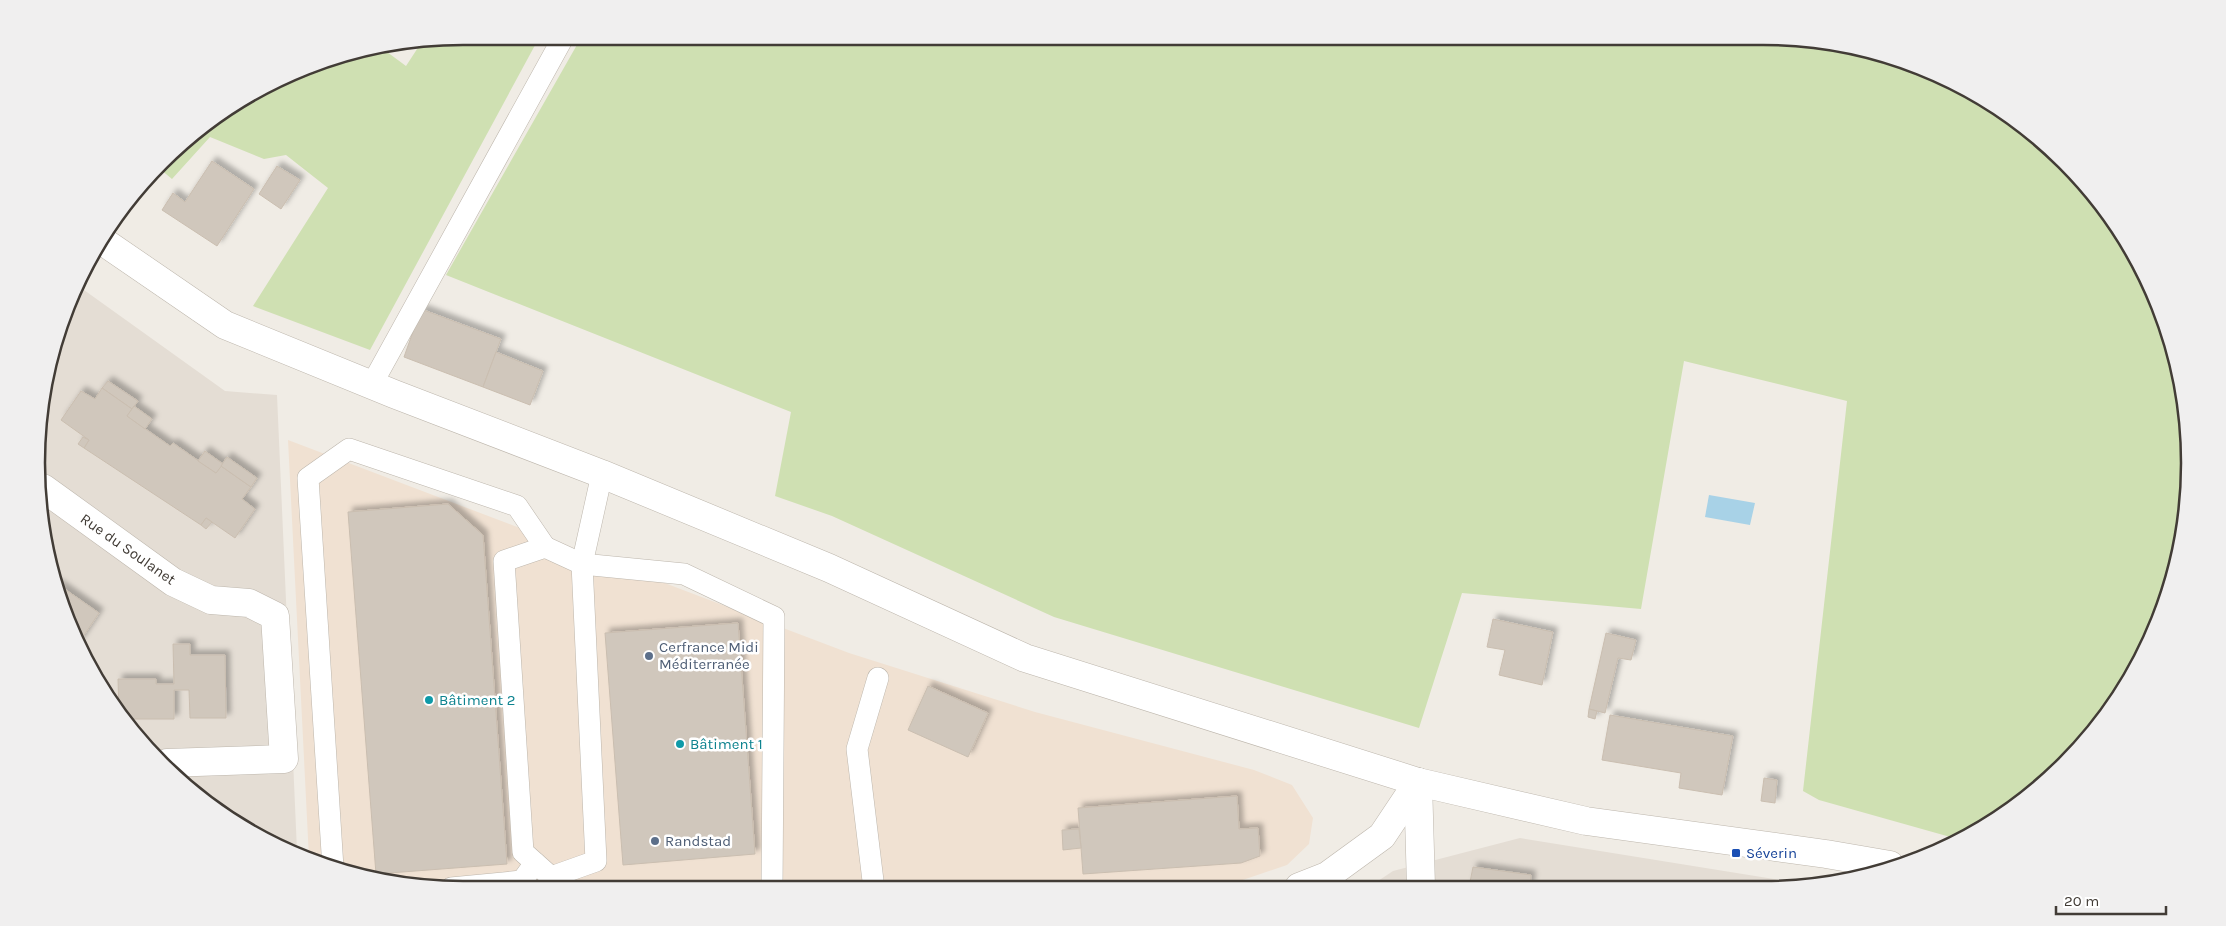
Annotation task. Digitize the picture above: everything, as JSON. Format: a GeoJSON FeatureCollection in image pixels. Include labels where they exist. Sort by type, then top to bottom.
{"type":"FeatureCollection","features":[{"type":"Feature","properties":{"kind":"street"},"geometry":{"type":"LineString","coordinates":[[107,244],[225,325],[602,474],[829,568],[1025,658],[1418,782],[1586,821],[1826,854],[1882,864]]}},
{"type":"Feature","properties":{"kind":"street","name":"Rue du Soulanet"},"geometry":{"type":"LineString","coordinates":[[46,490],[173,582],[211,600],[249,603],[275,616],[284,759],[171,763]]}},
{"type":"Feature","properties":{"kind":"street"},"geometry":{"type":"LineString","coordinates":[[1418,782],[1421,881]]}},
{"type":"Feature","properties":{"kind":"street"},"geometry":{"type":"LineString","coordinates":[[1315,881],[1327,876],[1382,836],[1418,782]]}},
{"type":"Feature","properties":{"kind":"lane"},"geometry":{"type":"LineString","coordinates":[[372,384],[559,45]]}},
{"type":"Feature","properties":{"kind":"lane"},"geometry":{"type":"LineString","coordinates":[[332,860],[308,478],[349,449],[516,506],[544,547],[582,564],[684,574],[774,617],[772,881]]}},
{"type":"Feature","properties":{"kind":"lane"},"geometry":{"type":"LineString","coordinates":[[522,881],[596,861],[582,564],[602,474]]}},
{"type":"Feature","properties":{"kind":"lane"},"geometry":{"type":"LineString","coordinates":[[544,547],[504,561],[523,852],[546,876]]}},
{"type":"Feature","properties":{"kind":"lane"},"geometry":{"type":"LineString","coordinates":[[873,881],[858,749],[878,678]]}},
{"type":"Feature","properties":{"kind":"shaded area"},"geometry":{"type":"Polygon","coordinates":[[[83,289],[225,391],[277,395],[297,846],[278,838],[231,811],[187,777],[149,739],[115,695],[88,648],[67,597],[53,545],[46,490],[46,436],[53,381],[67,329],[83,289]]]}},
{"type":"Feature","properties":{"kind":"shaded area"},"geometry":{"type":"Polygon","coordinates":[[[288,440],[849,653],[1035,712],[1254,770],[1292,785],[1313,818],[1309,844],[1287,865],[1240,881],[463,881],[436,880],[381,873],[355,867],[309,851],[288,440]]]}},
{"type":"Feature","properties":{"kind":"shaded area"},"geometry":{"type":"Polygon","coordinates":[[[1520,838],[1782,880],[1378,881],[1393,871],[1520,838]]]}},
{"type":"Feature","properties":{"kind":"green space"},"geometry":{"type":"Polygon","coordinates":[[[463,45],[535,45],[370,350],[253,306],[328,188],[286,155],[264,159],[210,137],[172,179],[163,171],[187,149],[231,115],[278,88],[303,77],[355,59],[387,52],[406,66],[418,48],[463,45]]]}},
{"type":"Feature","properties":{"kind":"green space"},"geometry":{"type":"Polygon","coordinates":[[[577,45],[1763,45],[1790,46],[1845,53],[1897,67],[1923,77],[1948,88],[1995,115],[2059,167],[2111,231],[2138,278],[2149,303],[2167,355],[2173,381],[2180,436],[2181,463],[2180,490],[2173,545],[2159,597],[2138,648],[2111,695],[2095,717],[2059,759],[2039,777],[1995,811],[1950,837],[1819,800],[1803,791],[1847,401],[1684,361],[1641,609],[1462,593],[1419,728],[1054,617],[832,516],[775,496],[791,412],[446,275],[577,45]]]}},
{"type":"Feature","properties":{"kind":"water"},"geometry":{"type":"Polygon","coordinates":[[[1709,495],[1755,503],[1750,525],[1705,517],[1709,495]]]}},
{"type":"Feature","properties":{"kind":"building"},"geometry":{"type":"Polygon","coordinates":[[[212,161],[254,189],[217,246],[162,210],[173,193],[185,202],[212,161]]]}},
{"type":"Feature","properties":{"kind":"building"},"geometry":{"type":"Polygon","coordinates":[[[277,166],[300,180],[281,209],[259,194],[277,166]]]}},
{"type":"Feature","properties":{"kind":"building"},"geometry":{"type":"Polygon","coordinates":[[[421,309],[501,339],[483,387],[404,357],[421,309]]]}},
{"type":"Feature","properties":{"kind":"building"},"geometry":{"type":"Polygon","coordinates":[[[496,352],[543,371],[530,405],[483,387],[496,352]]]}},
{"type":"Feature","properties":{"kind":"building"},"geometry":{"type":"Polygon","coordinates":[[[108,381],[138,401],[132,409],[102,388],[108,381]]]}},
{"type":"Feature","properties":{"kind":"building"},"geometry":{"type":"Polygon","coordinates":[[[102,388],[132,409],[127,416],[170,446],[173,443],[216,473],[221,466],[251,487],[242,499],[255,509],[235,538],[206,518],[201,525],[84,448],[89,440],[61,420],[81,391],[95,399],[102,388]]]}},
{"type":"Feature","properties":{"kind":"building"},"geometry":{"type":"Polygon","coordinates":[[[134,406],[152,419],[145,429],[127,416],[134,406]]]}},
{"type":"Feature","properties":{"kind":"building"},"geometry":{"type":"Polygon","coordinates":[[[83,437],[89,440],[84,448],[78,444],[83,437]]]}},
{"type":"Feature","properties":{"kind":"building"},"geometry":{"type":"Polygon","coordinates":[[[205,451],[223,464],[216,473],[198,461],[205,451]]]}},
{"type":"Feature","properties":{"kind":"building"},"geometry":{"type":"Polygon","coordinates":[[[227,457],[257,478],[251,487],[221,466],[227,457]]]}},
{"type":"Feature","properties":{"kind":"building","name":"Bâtiment 2"},"geometry":{"type":"Polygon","coordinates":[[[448,504],[483,535],[507,864],[384,873],[376,872],[348,512],[448,504]]]}},
{"type":"Feature","properties":{"kind":"building"},"geometry":{"type":"Polygon","coordinates":[[[206,518],[212,522],[206,529],[201,525],[206,518]]]}},
{"type":"Feature","properties":{"kind":"building"},"geometry":{"type":"Polygon","coordinates":[[[65,589],[99,613],[83,637],[65,589]]]}},
{"type":"Feature","properties":{"kind":"building"},"geometry":{"type":"Polygon","coordinates":[[[1493,619],[1553,632],[1542,685],[1499,675],[1505,650],[1487,647],[1493,619]]]}},
{"type":"Feature","properties":{"kind":"building","name":"Bâtiment 1"},"geometry":{"type":"Polygon","coordinates":[[[738,623],[755,854],[623,865],[605,633],[738,623]]]}},
{"type":"Feature","properties":{"kind":"building"},"geometry":{"type":"Polygon","coordinates":[[[1606,633],[1636,640],[1631,660],[1618,658],[1605,713],[1589,709],[1606,633]]]}},
{"type":"Feature","properties":{"kind":"building"},"geometry":{"type":"Polygon","coordinates":[[[173,644],[190,644],[190,655],[225,655],[226,718],[190,718],[189,690],[174,690],[174,719],[133,719],[119,700],[118,679],[156,679],[156,684],[174,684],[173,644]]]}},
{"type":"Feature","properties":{"kind":"building"},"geometry":{"type":"Polygon","coordinates":[[[928,686],[988,713],[968,757],[908,730],[928,686]]]}},
{"type":"Feature","properties":{"kind":"building"},"geometry":{"type":"Polygon","coordinates":[[[1589,709],[1597,711],[1595,719],[1588,717],[1589,709]]]}},
{"type":"Feature","properties":{"kind":"building"},"geometry":{"type":"Polygon","coordinates":[[[1610,715],[1733,736],[1722,795],[1679,788],[1681,773],[1602,760],[1610,715]]]}},
{"type":"Feature","properties":{"kind":"building"},"geometry":{"type":"Polygon","coordinates":[[[1764,778],[1777,780],[1775,803],[1761,801],[1764,778]]]}},
{"type":"Feature","properties":{"kind":"building"},"geometry":{"type":"Polygon","coordinates":[[[1237,796],[1239,829],[1258,828],[1260,856],[1241,863],[1083,874],[1078,808],[1237,796]]]}},
{"type":"Feature","properties":{"kind":"building"},"geometry":{"type":"Polygon","coordinates":[[[1079,829],[1081,848],[1063,850],[1062,830],[1079,829]]]}},
{"type":"Feature","properties":{"kind":"building"},"geometry":{"type":"Polygon","coordinates":[[[1473,867],[1531,875],[1530,881],[1470,881],[1473,867]]]}},
{"type":"Feature","properties":{"kind":"place","name":"Cerfrance Midi Méditerranée"},"geometry":{"type":"Point","coordinates":[649,656]}},
{"type":"Feature","properties":{"kind":"place","name":"Bâtiment 2"},"geometry":{"type":"Point","coordinates":[429,700]}},
{"type":"Feature","properties":{"kind":"place","name":"Bâtiment 1"},"geometry":{"type":"Point","coordinates":[680,744]}},
{"type":"Feature","properties":{"kind":"place","name":"Randstad"},"geometry":{"type":"Point","coordinates":[655,841]}},
{"type":"Feature","properties":{"kind":"place","name":"Séverin"},"geometry":{"type":"Point","coordinates":[1736,853]}}]}
